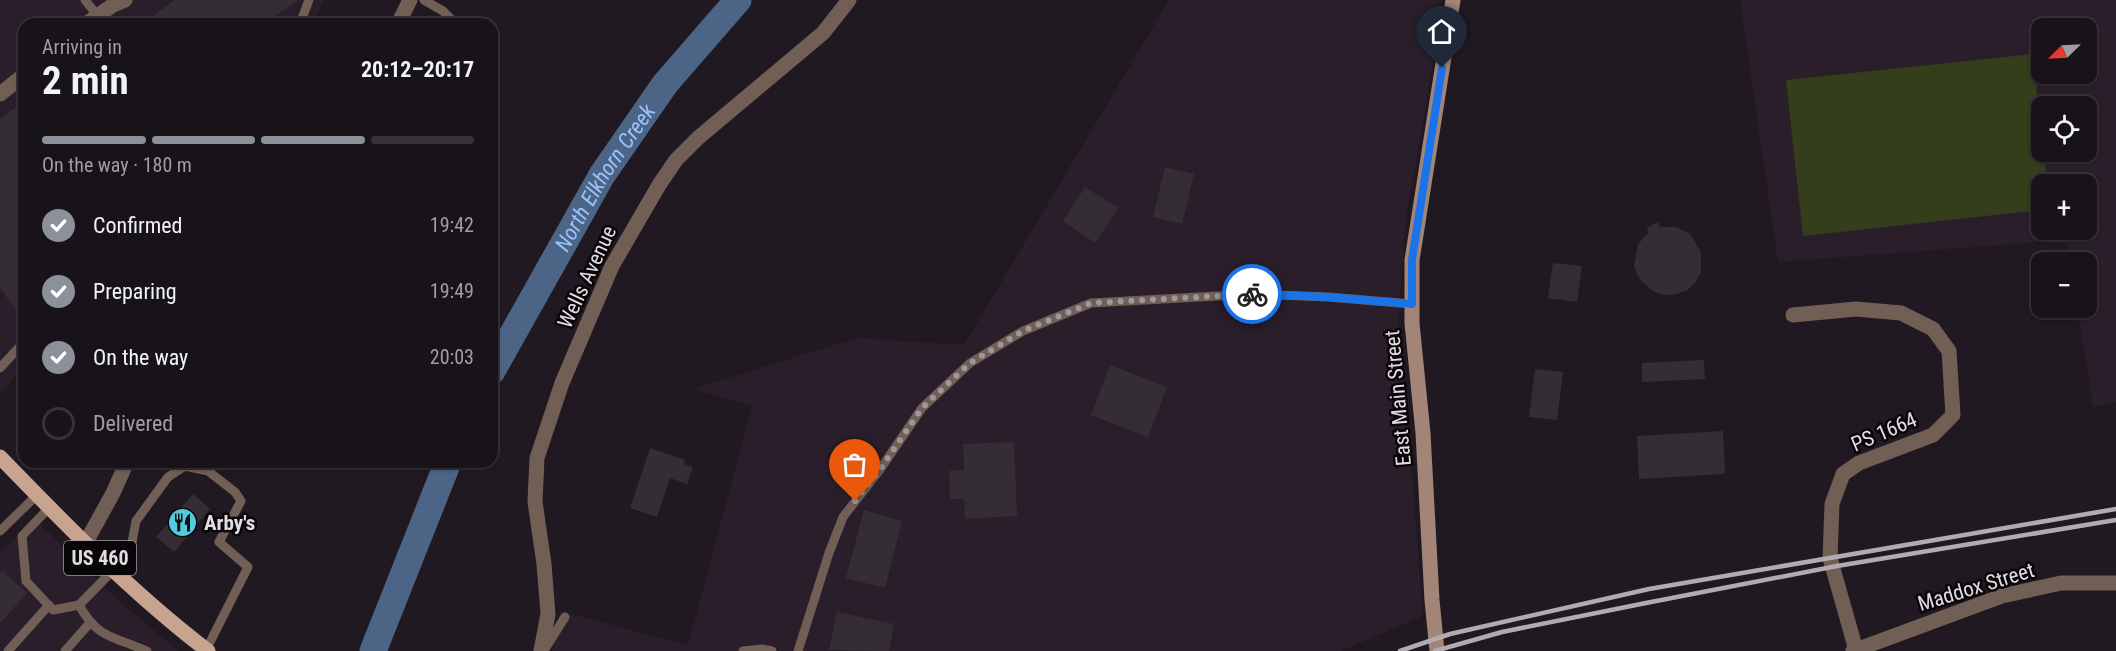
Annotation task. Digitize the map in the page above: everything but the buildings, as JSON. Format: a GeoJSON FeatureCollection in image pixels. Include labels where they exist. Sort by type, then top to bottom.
{"type":"FeatureCollection","features":[{"type":"Feature","properties":{"kind":"main road","name":"US 460"},"geometry":{"type":"LineString","coordinates":[[3,465],[113,570],[207,650]]}},
{"type":"Feature","properties":{"kind":"street"},"geometry":{"type":"LineString","coordinates":[[95,18],[113,5],[125,0]]}},
{"type":"Feature","properties":{"kind":"street"},"geometry":{"type":"LineString","coordinates":[[401,18],[410,0]]}},
{"type":"Feature","properties":{"kind":"street","name":"Wells Avenue"},"geometry":{"type":"LineString","coordinates":[[543,651],[548,614],[535,502],[537,459],[562,383],[612,266],[676,160],[698,138],[823,33],[849,0]]}},
{"type":"Feature","properties":{"kind":"street","name":"East Main Street"},"geometry":{"type":"LineString","coordinates":[[1437,651],[1412,304],[1412,260],[1453,0]]}},
{"type":"Feature","properties":{"kind":"street"},"geometry":{"type":"LineString","coordinates":[[0,94],[18,80]]}},
{"type":"Feature","properties":{"kind":"street","name":"PS 1664"},"geometry":{"type":"LineString","coordinates":[[1793,315],[1856,309],[1901,313],[1933,329],[1949,351],[1953,415],[1933,435],[1859,463],[1843,474],[1832,504],[1830,558],[1854,650]]}},
{"type":"Feature","properties":{"kind":"street"},"geometry":{"type":"LineString","coordinates":[[85,544],[124,468]]}},
{"type":"Feature","properties":{"kind":"street","name":"Maddox Street"},"geometry":{"type":"LineString","coordinates":[[1854,650],[2002,596],[2061,584],[2116,583]]}},
{"type":"Feature","properties":{"kind":"lane"},"geometry":{"type":"LineString","coordinates":[[85,0],[91,18]]}},
{"type":"Feature","properties":{"kind":"lane"},"geometry":{"type":"LineString","coordinates":[[302,18],[309,0]]}},
{"type":"Feature","properties":{"kind":"lane"},"geometry":{"type":"LineString","coordinates":[[424,0],[450,18]]}},
{"type":"Feature","properties":{"kind":"lane"},"geometry":{"type":"LineString","coordinates":[[798,651],[829,552],[843,517],[879,471],[922,408],[970,363],[1023,331],[1091,303],[1253,294],[1412,304]]}},
{"type":"Feature","properties":{"kind":"lane"},"geometry":{"type":"LineString","coordinates":[[2,362],[18,347]]}},
{"type":"Feature","properties":{"kind":"lane"},"geometry":{"type":"LineString","coordinates":[[49,508],[22,536],[26,581],[53,610],[79,605],[130,553],[136,521],[168,477],[182,468]]}},
{"type":"Feature","properties":{"kind":"lane"},"geometry":{"type":"LineString","coordinates":[[194,468],[208,471],[235,492],[241,501],[219,542],[248,567],[207,650]]}},
{"type":"Feature","properties":{"kind":"lane"},"geometry":{"type":"LineString","coordinates":[[0,531],[36,495]]}},
{"type":"Feature","properties":{"kind":"lane"},"geometry":{"type":"LineString","coordinates":[[8,651],[49,605]]}},
{"type":"Feature","properties":{"kind":"lane"},"geometry":{"type":"LineString","coordinates":[[79,605],[89,624],[109,637],[147,651]]}},
{"type":"Feature","properties":{"kind":"lane"},"geometry":{"type":"LineString","coordinates":[[543,651],[565,617]]}},
{"type":"Feature","properties":{"kind":"lane"},"geometry":{"type":"LineString","coordinates":[[65,651],[89,624]]}},
{"type":"Feature","properties":{"kind":"lane"},"geometry":{"type":"LineString","coordinates":[[742,651],[762,649],[772,651]]}},
{"type":"Feature","properties":{"kind":"shaded area"},"geometry":{"type":"Polygon","coordinates":[[[0,0],[324,0],[316,18],[18,18],[18,373],[0,394],[0,0]]]}},
{"type":"Feature","properties":{"kind":"shaded area"},"geometry":{"type":"Polygon","coordinates":[[[1169,0],[1440,0],[1435,51],[1405,225],[1398,331],[1408,422],[1423,616],[1341,651],[552,651],[560,611],[688,645],[752,406],[692,389],[857,338],[964,345],[1169,0]]]}},
{"type":"Feature","properties":{"kind":"shaded area"},"geometry":{"type":"Polygon","coordinates":[[[1740,0],[2116,0],[2116,402],[2093,407],[2079,318],[2097,318],[2097,252],[2068,252],[2066,240],[1778,262],[1740,0]]]}},
{"type":"Feature","properties":{"kind":"shaded area"},"geometry":{"type":"Polygon","coordinates":[[[35,519],[120,602],[179,651],[0,651],[0,553],[35,519]]]}},
{"type":"Feature","properties":{"kind":"green space"},"geometry":{"type":"Polygon","coordinates":[[[2031,54],[2031,84],[2036,84],[2037,96],[2031,96],[2031,162],[2045,162],[2046,174],[2031,174],[2031,211],[1803,236],[1786,80],[2031,54]]]}},
{"type":"Feature","properties":{"kind":"waterway","name":"North Elkhorn Creek"},"geometry":{"type":"LineString","coordinates":[[498,360],[602,175],[665,84],[738,0]]}},
{"type":"Feature","properties":{"kind":"waterway","name":"North Elkhorn Creek"},"geometry":{"type":"LineString","coordinates":[[373,651],[446,468]]}},
{"type":"Feature","properties":{"kind":"railway"},"geometry":{"type":"LineString","coordinates":[[1400,651],[1450,634],[1649,589],[2116,509]]}},
{"type":"Feature","properties":{"kind":"railway"},"geometry":{"type":"LineString","coordinates":[[1435,651],[1502,632],[1837,566],[2116,520]]}},
{"type":"Feature","properties":{"kind":"way so far"},"geometry":{"type":"LineString","coordinates":[[855,501],[879,471],[922,408],[970,363],[1023,331],[1091,303],[1252,294]]}},
{"type":"Feature","properties":{"kind":"place","name":"Arby's"},"geometry":{"type":"Point","coordinates":[183,523]}},
{"type":"Feature","properties":{"kind":"route"},"geometry":{"type":"LineString","coordinates":[[1252,294],[1412,304],[1412,260],[1416,228],[1442,68]]}}]}
